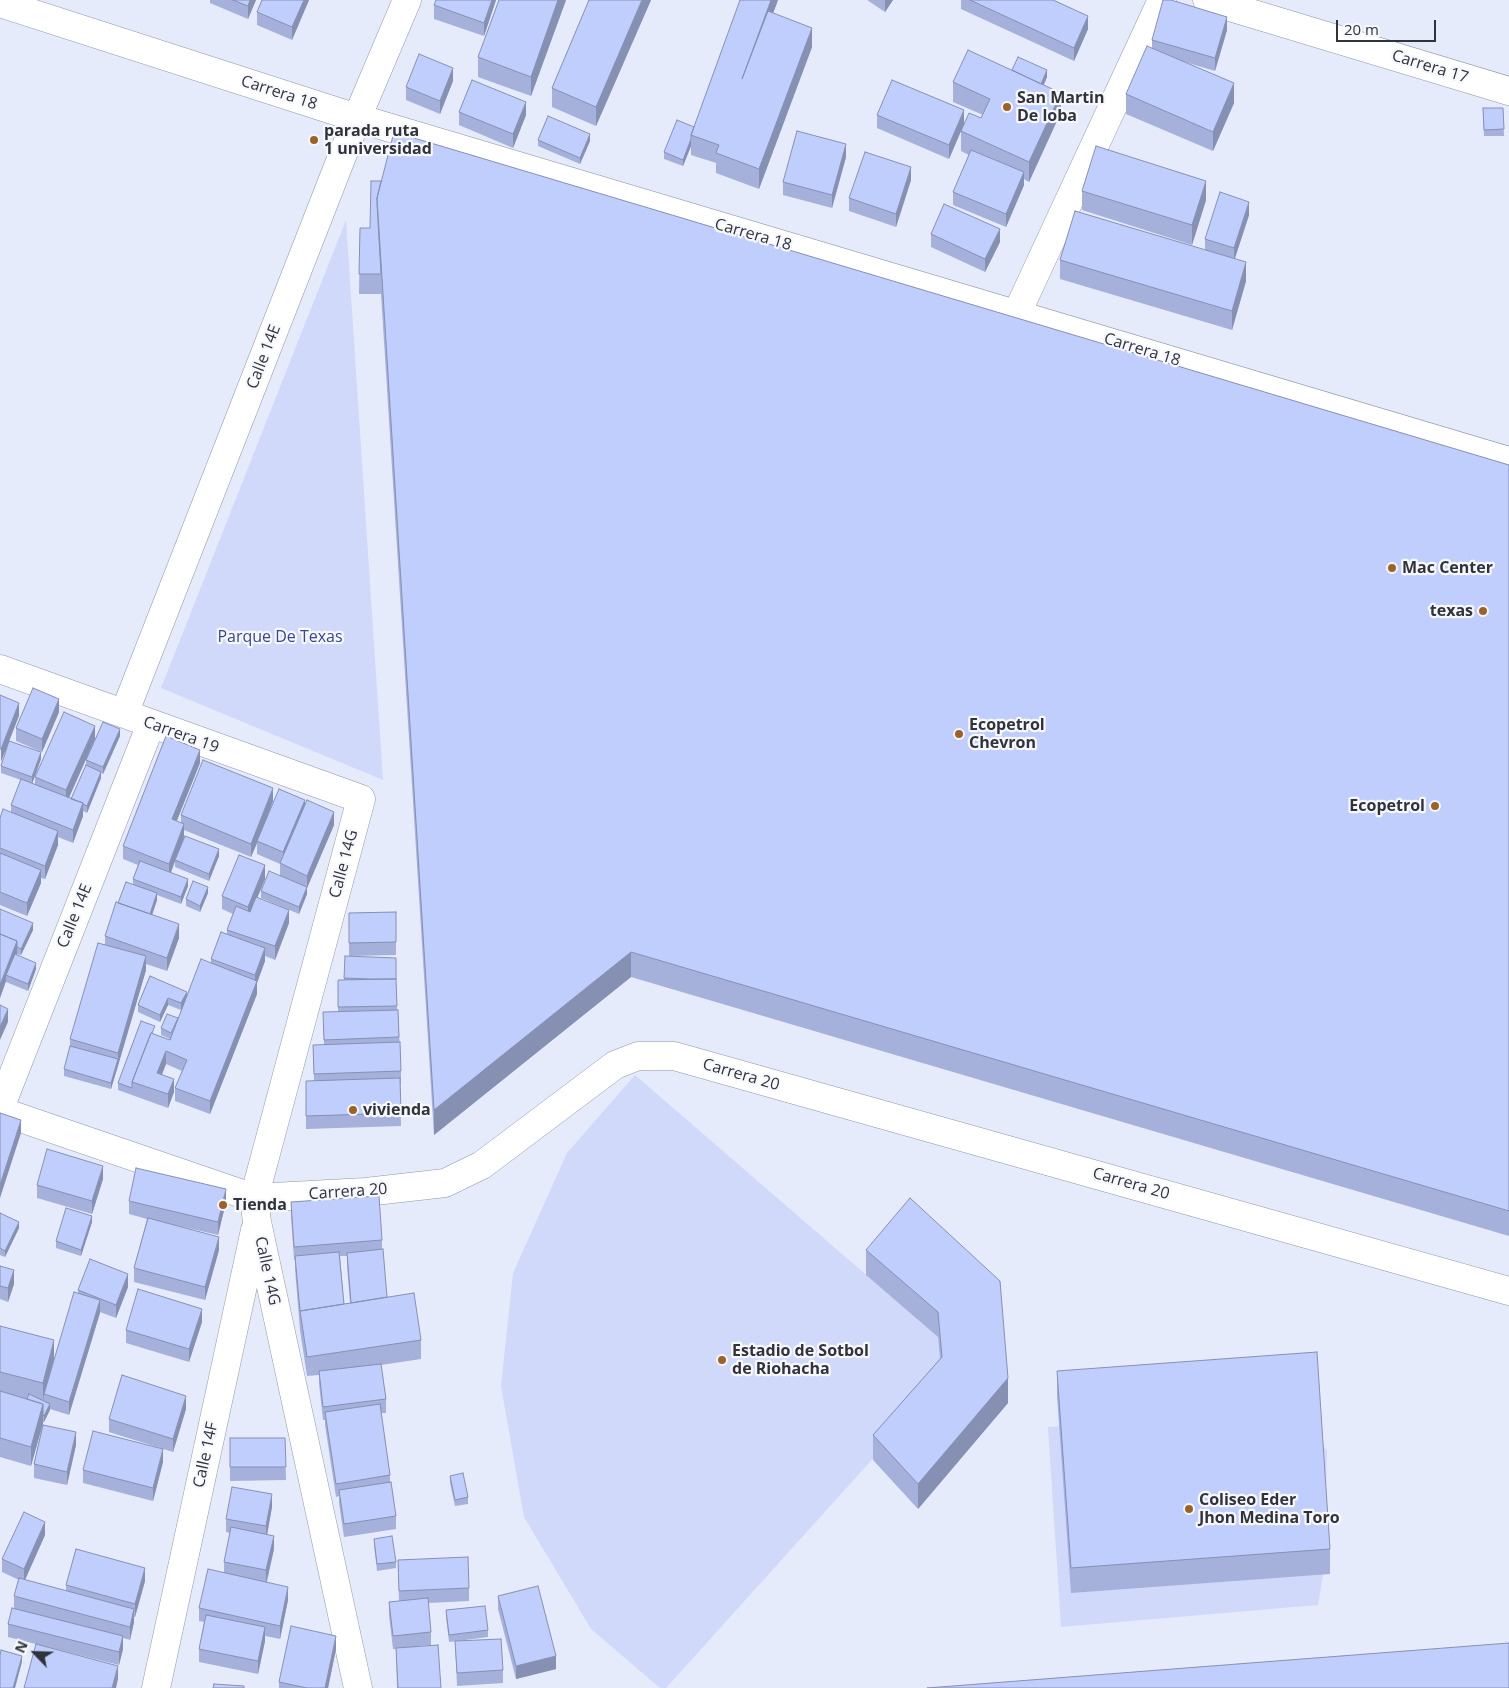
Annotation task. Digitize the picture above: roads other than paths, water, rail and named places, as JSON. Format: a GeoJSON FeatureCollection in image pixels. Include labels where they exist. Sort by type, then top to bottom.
{"type":"FeatureCollection","features":[{"type":"Feature","properties":{"kind":"street","name":"Calle 14E"},"geometry":{"type":"LineString","coordinates":[[124,714],[357,118],[407,0]]}},
{"type":"Feature","properties":{"kind":"street"},"geometry":{"type":"LineString","coordinates":[[1017,313],[1162,0]]}},
{"type":"Feature","properties":{"kind":"street","name":"Carrera 17"},"geometry":{"type":"LineString","coordinates":[[1206,0],[1509,91]]}},
{"type":"Feature","properties":{"kind":"street","name":"Carrera 18"},"geometry":{"type":"LineString","coordinates":[[0,3],[357,118],[1509,460]]}},
{"type":"Feature","properties":{"kind":"street","name":"Carrera 19"},"geometry":{"type":"LineString","coordinates":[[0,669],[361,800]]}},
{"type":"Feature","properties":{"kind":"street","name":"Calle 14E"},"geometry":{"type":"LineString","coordinates":[[0,1110],[151,724]]}},
{"type":"Feature","properties":{"kind":"street","name":"Calle 14G"},"geometry":{"type":"LineString","coordinates":[[358,1688],[255,1210],[361,800]]}},
{"type":"Feature","properties":{"kind":"street","name":"Carrera 20"},"geometry":{"type":"LineString","coordinates":[[0,1110],[255,1210],[366,1192],[446,1184],[482,1165],[615,1065],[638,1056],[674,1056],[1509,1291]]}},
{"type":"Feature","properties":{"kind":"street","name":"Calle 14F"},"geometry":{"type":"LineString","coordinates":[[156,1688],[255,1210]]}},
{"type":"Feature","properties":{"kind":"place","name":"San Martin De loba"},"geometry":{"type":"Point","coordinates":[1007,107]}},
{"type":"Feature","properties":{"kind":"place","name":"parada ruta 1 universidad"},"geometry":{"type":"Point","coordinates":[314,140]}},
{"type":"Feature","properties":{"kind":"place","name":"Mac Center"},"geometry":{"type":"Point","coordinates":[1392,568]}},
{"type":"Feature","properties":{"kind":"place","name":"texas"},"geometry":{"type":"Point","coordinates":[1483,611]}},
{"type":"Feature","properties":{"kind":"place","name":"Ecopetrol Chevron"},"geometry":{"type":"Point","coordinates":[959,734]}},
{"type":"Feature","properties":{"kind":"place","name":"Ecopetrol"},"geometry":{"type":"Point","coordinates":[1435,806]}},
{"type":"Feature","properties":{"kind":"place","name":"vivienda"},"geometry":{"type":"Point","coordinates":[353,1110]}},
{"type":"Feature","properties":{"kind":"place","name":"Tienda"},"geometry":{"type":"Point","coordinates":[223,1205]}},
{"type":"Feature","properties":{"kind":"place","name":"Estadio de Sotbol de Riohacha"},"geometry":{"type":"Point","coordinates":[722,1360]}},
{"type":"Feature","properties":{"kind":"place","name":"Coliseo Eder Jhon Medina Toro"},"geometry":{"type":"Point","coordinates":[1189,1509]}},
{"type":"Feature","properties":{"kind":"park label","name":"Parque De Texas"},"geometry":{"type":"Point","coordinates":[280,637]}}]}
